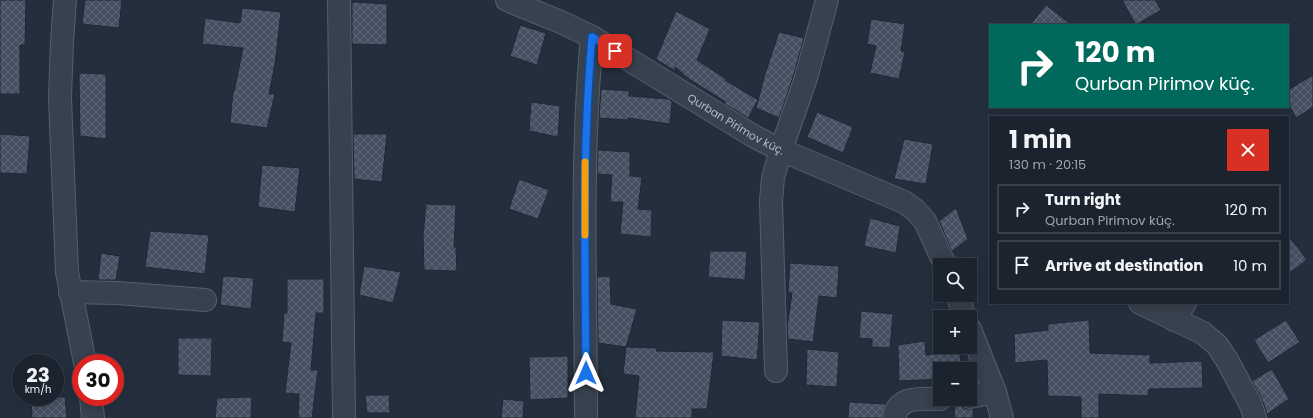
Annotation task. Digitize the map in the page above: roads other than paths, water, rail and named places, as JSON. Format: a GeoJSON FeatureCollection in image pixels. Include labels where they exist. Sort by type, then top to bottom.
{"type":"FeatureCollection","features":[{"type":"Feature","properties":{"kind":"street"},"geometry":{"type":"LineString","coordinates":[[65,0],[60,98],[67,272],[83,354]]}},
{"type":"Feature","properties":{"kind":"street"},"geometry":{"type":"LineString","coordinates":[[339,0],[344,418]]}},
{"type":"Feature","properties":{"kind":"street","name":"Qurban Pirimov küç."},"geometry":{"type":"LineString","coordinates":[[507,0],[563,23],[592,37],[755,137],[781,150],[904,202],[915,210],[925,221],[941,258]]}},
{"type":"Feature","properties":{"kind":"street"},"geometry":{"type":"LineString","coordinates":[[776,371],[771,201],[773,178],[806,78],[827,0]]}},
{"type":"Feature","properties":{"kind":"street"},"geometry":{"type":"LineString","coordinates":[[586,418],[585,178],[587,88],[592,37]]}},
{"type":"Feature","properties":{"kind":"street"},"geometry":{"type":"LineString","coordinates":[[70,292],[118,292],[205,300]]}},
{"type":"Feature","properties":{"kind":"street"},"geometry":{"type":"LineString","coordinates":[[1145,304],[1180,311],[1217,345],[1252,405],[1255,418]]}},
{"type":"Feature","properties":{"kind":"street"},"geometry":{"type":"LineString","coordinates":[[977,347],[995,392],[1002,418]]}},
{"type":"Feature","properties":{"kind":"street"},"geometry":{"type":"LineString","coordinates":[[977,395],[995,392]]}},
{"type":"Feature","properties":{"kind":"street"},"geometry":{"type":"LineString","coordinates":[[894,418],[895,412],[908,400],[933,399]]}},
{"type":"Feature","properties":{"kind":"street"},"geometry":{"type":"LineString","coordinates":[[92,406],[93,418]]}}]}
